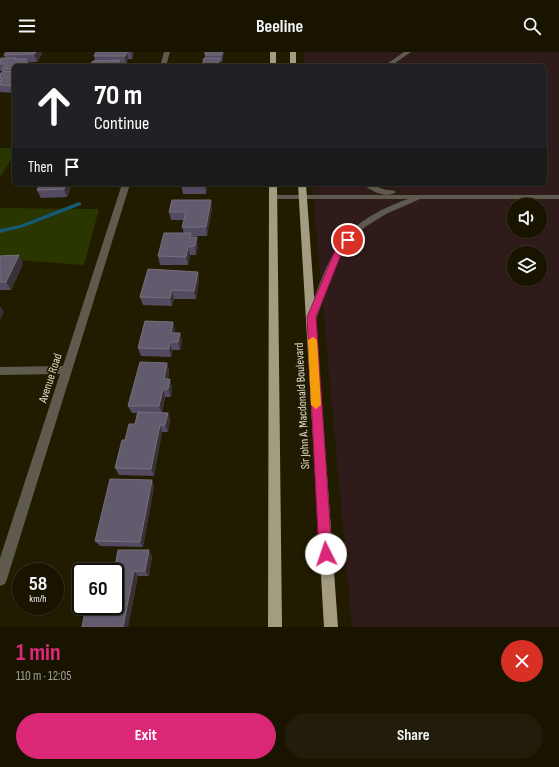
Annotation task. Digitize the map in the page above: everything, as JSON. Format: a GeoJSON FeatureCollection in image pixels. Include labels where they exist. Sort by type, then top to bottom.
{"type":"FeatureCollection","features":[{"type":"Feature","properties":{"kind":"main road"},"geometry":{"type":"LineString","coordinates":[[273,52],[273,64]]}},
{"type":"Feature","properties":{"kind":"main road"},"geometry":{"type":"LineString","coordinates":[[293,52],[293,64]]}},
{"type":"Feature","properties":{"kind":"main road","name":"Sir John A. Macdonald Boulevard"},"geometry":{"type":"LineString","coordinates":[[302,186],[312,317],[319,465],[331,627]]}},
{"type":"Feature","properties":{"kind":"main road","name":"Sir John A. Macdonald Boulevard"},"geometry":{"type":"LineString","coordinates":[[273,191],[275,627]]}},
{"type":"Feature","properties":{"kind":"street"},"geometry":{"type":"LineString","coordinates":[[164,64],[167,52]]}},
{"type":"Feature","properties":{"kind":"street"},"geometry":{"type":"LineString","coordinates":[[390,64],[408,52]]}},
{"type":"Feature","properties":{"kind":"street","name":"Avenue Road"},"geometry":{"type":"LineString","coordinates":[[0,579],[125,186]]}},
{"type":"Feature","properties":{"kind":"street"},"geometry":{"type":"LineString","coordinates":[[371,186],[384,192],[425,196]]}},
{"type":"Feature","properties":{"kind":"street"},"geometry":{"type":"LineString","coordinates":[[273,191],[303,197],[559,197]]}},
{"type":"Feature","properties":{"kind":"street"},"geometry":{"type":"LineString","coordinates":[[312,317],[339,251],[358,228],[392,207],[425,196]]}},
{"type":"Feature","properties":{"kind":"street"},"geometry":{"type":"LineString","coordinates":[[0,371],[66,370]]}},
{"type":"Feature","properties":{"kind":"shaded area"},"geometry":{"type":"Polygon","coordinates":[[[304,52],[559,52],[559,627],[352,627],[312,186],[547,186],[547,64],[304,64],[304,52]]]}},
{"type":"Feature","properties":{"kind":"green space"},"geometry":{"type":"Polygon","coordinates":[[[0,148],[12,148],[12,157],[0,178],[0,148]]]}},
{"type":"Feature","properties":{"kind":"green space"},"geometry":{"type":"Polygon","coordinates":[[[0,208],[99,209],[84,265],[0,259],[0,208]]]}},
{"type":"Feature","properties":{"kind":"building"},"geometry":{"type":"Polygon","coordinates":[[[6,52],[36,52],[34,54],[4,55],[6,52]]]}},
{"type":"Feature","properties":{"kind":"building"},"geometry":{"type":"Polygon","coordinates":[[[96,52],[127,52],[125,56],[94,56],[96,52]]]}},
{"type":"Feature","properties":{"kind":"building"},"geometry":{"type":"Polygon","coordinates":[[[205,52],[222,52],[222,55],[205,55],[205,52]]]}},
{"type":"Feature","properties":{"kind":"building"},"geometry":{"type":"Polygon","coordinates":[[[1,58],[16,58],[15,59],[27,59],[25,62],[28,62],[26,64],[12,64],[12,69],[2,69],[6,64],[0,64],[1,58]]]}},
{"type":"Feature","properties":{"kind":"building"},"geometry":{"type":"Polygon","coordinates":[[[204,58],[220,58],[218,64],[202,64],[204,58]]]}},
{"type":"Feature","properties":{"kind":"building"},"geometry":{"type":"Polygon","coordinates":[[[120,60],[118,64],[91,64],[93,61],[120,60]]]}},
{"type":"Feature","properties":{"kind":"building"},"geometry":{"type":"Polygon","coordinates":[[[3,71],[12,72],[11,86],[0,85],[0,81],[2,79],[0,78],[0,74],[3,71]]]}},
{"type":"Feature","properties":{"kind":"building"},"geometry":{"type":"Polygon","coordinates":[[[39,186],[65,186],[64,189],[37,190],[39,186]]]}},
{"type":"Feature","properties":{"kind":"building"},"geometry":{"type":"Polygon","coordinates":[[[172,200],[211,200],[206,227],[182,227],[186,212],[169,212],[172,200]]]}},
{"type":"Feature","properties":{"kind":"building"},"geometry":{"type":"Polygon","coordinates":[[[164,233],[191,233],[190,237],[197,237],[195,246],[188,247],[186,257],[158,256],[164,233]]]}},
{"type":"Feature","properties":{"kind":"building"},"geometry":{"type":"Polygon","coordinates":[[[19,255],[6,282],[0,282],[0,256],[19,255]]]}},
{"type":"Feature","properties":{"kind":"building"},"geometry":{"type":"Polygon","coordinates":[[[148,269],[198,272],[194,291],[172,290],[170,298],[140,297],[148,269]]]}},
{"type":"Feature","properties":{"kind":"building"},"geometry":{"type":"Polygon","coordinates":[[[145,321],[173,322],[171,333],[180,333],[178,342],[170,342],[169,349],[138,348],[145,321]]]}},
{"type":"Feature","properties":{"kind":"building"},"geometry":{"type":"Polygon","coordinates":[[[140,362],[167,363],[164,379],[170,379],[168,389],[163,389],[159,406],[128,406],[140,362]]]}},
{"type":"Feature","properties":{"kind":"building"},"geometry":{"type":"Polygon","coordinates":[[[138,412],[168,413],[165,425],[160,425],[151,469],[115,468],[122,440],[125,440],[129,424],[135,424],[138,412]]]}},
{"type":"Feature","properties":{"kind":"building"},"geometry":{"type":"Polygon","coordinates":[[[110,479],[152,480],[140,542],[95,541],[110,479]]]}},
{"type":"Feature","properties":{"kind":"building"},"geometry":{"type":"Polygon","coordinates":[[[118,550],[149,550],[145,571],[134,571],[123,627],[82,627],[84,615],[124,615],[124,563],[116,563],[118,550]]]}},
{"type":"Feature","properties":{"kind":"waterway"},"geometry":{"type":"LineString","coordinates":[[0,231],[22,226],[79,204]]}},
{"type":"Feature","properties":{"kind":"slow traffic"},"geometry":{"type":"LineString","coordinates":[[313,340],[316,405]]}},
{"type":"Feature","properties":{"kind":"route"},"geometry":{"type":"LineString","coordinates":[[326,554],[319,465],[312,317],[339,251],[348,240]]}}]}
